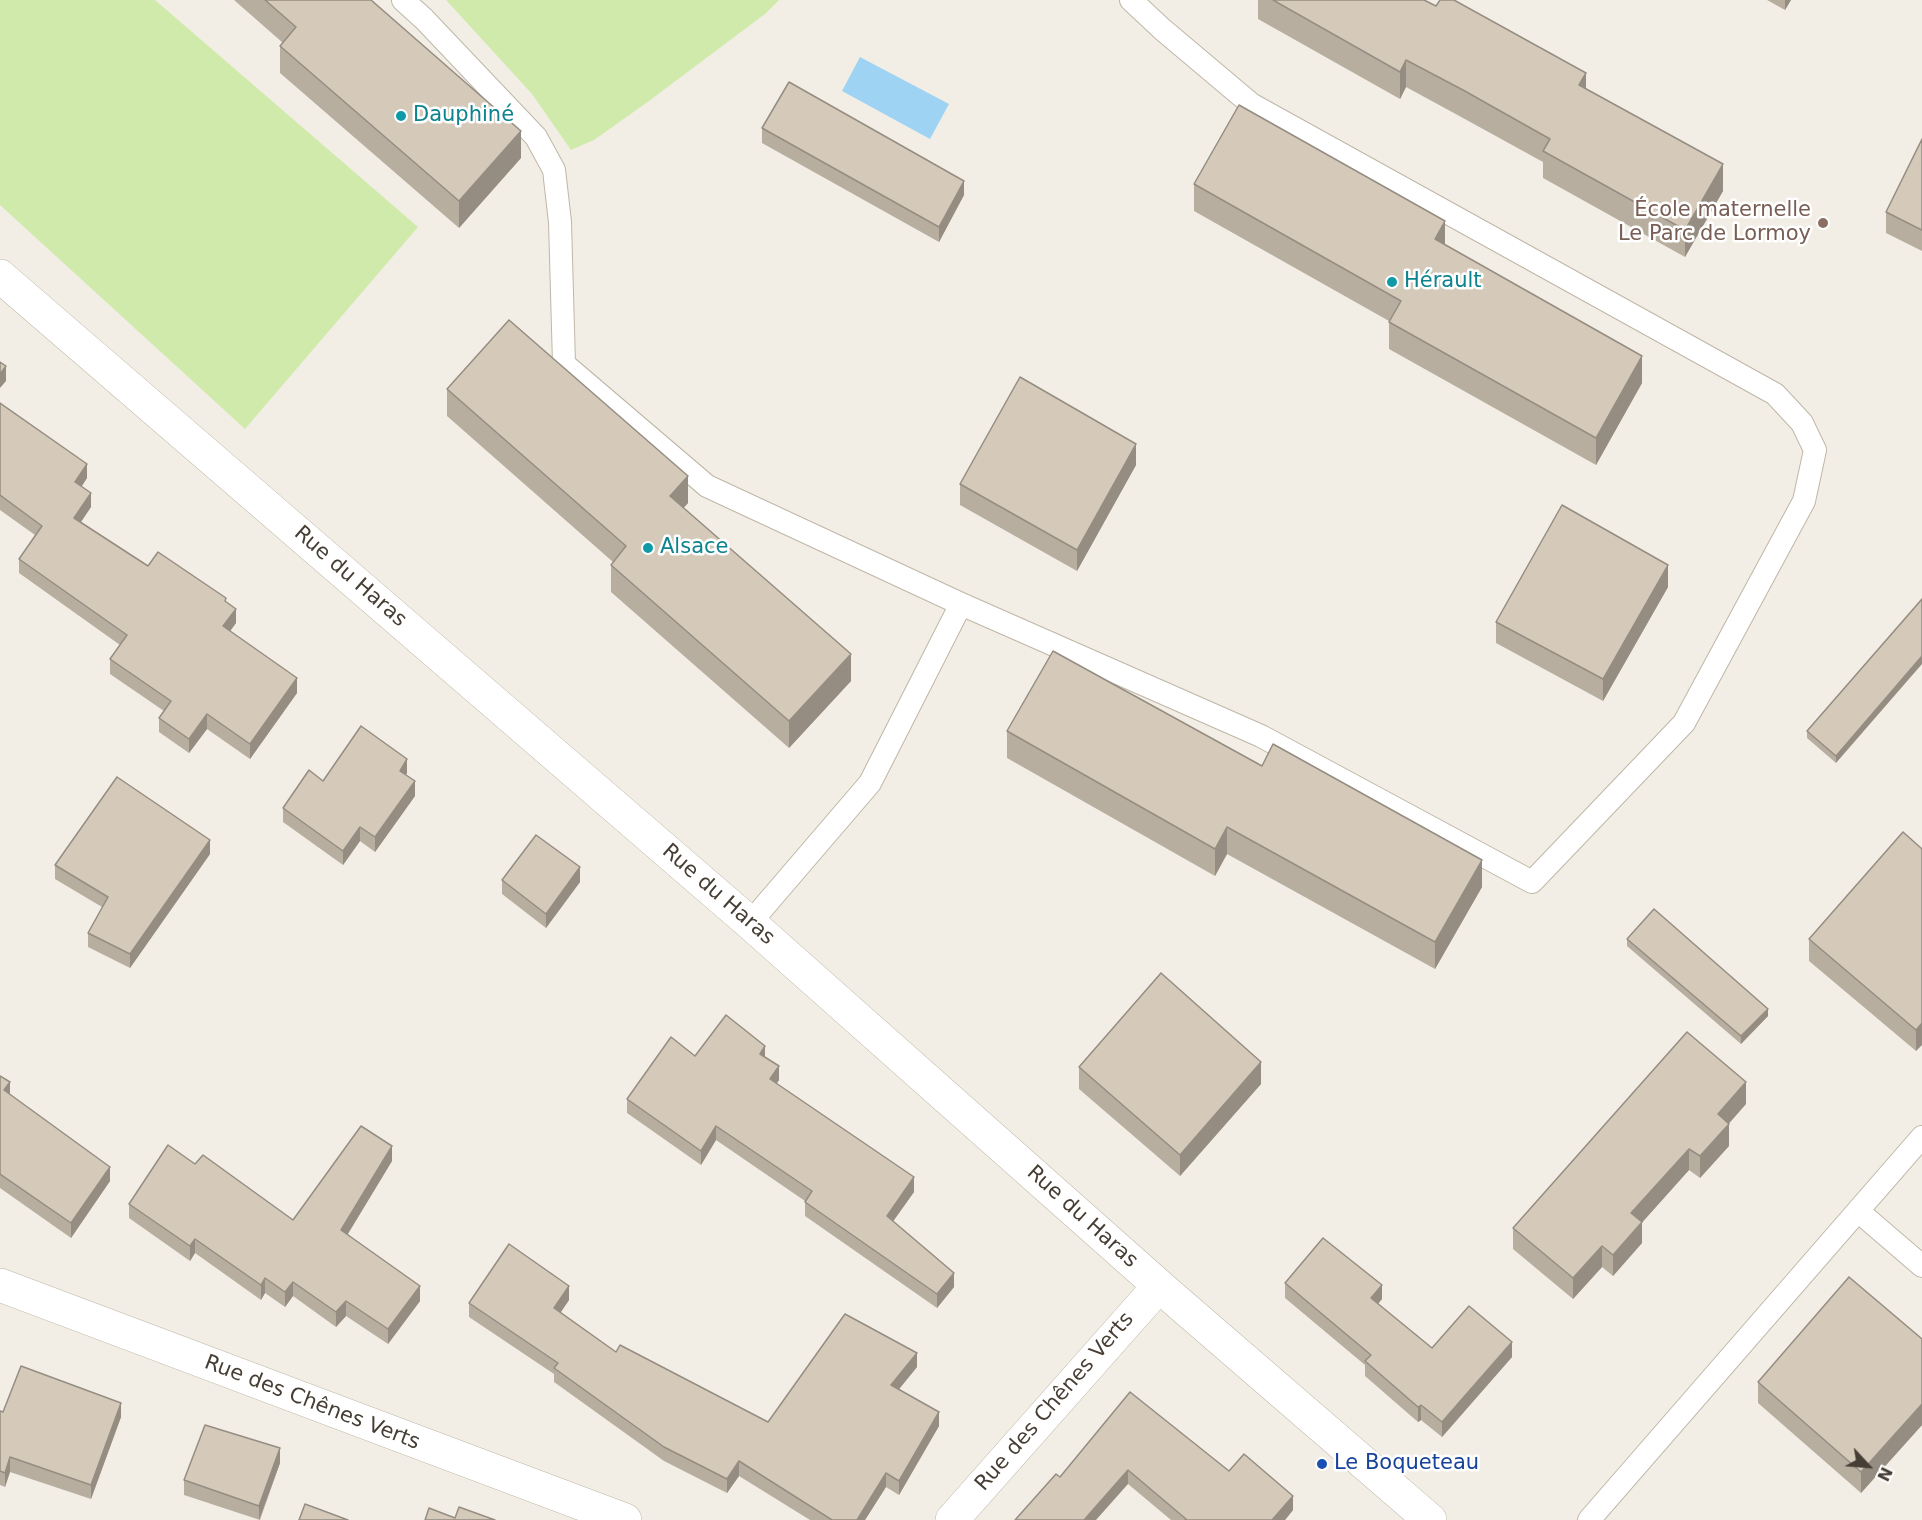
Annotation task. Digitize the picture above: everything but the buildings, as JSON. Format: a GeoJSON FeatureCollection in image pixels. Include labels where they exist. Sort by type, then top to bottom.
{"type":"FeatureCollection","features":[{"type":"Feature","properties":{"kind":"street","name":"Rue du Haras"},"geometry":{"type":"LineString","coordinates":[[0,276],[750,923],[1159,1286],[1430,1520]]}},
{"type":"Feature","properties":{"kind":"street","name":"Rue des Chênes Verts"},"geometry":{"type":"LineString","coordinates":[[0,1285],[625,1520]]}},
{"type":"Feature","properties":{"kind":"street","name":"Rue des Chênes Verts"},"geometry":{"type":"LineString","coordinates":[[952,1520],[1159,1286]]}},
{"type":"Feature","properties":{"kind":"lane"},"geometry":{"type":"LineString","coordinates":[[403,0],[424,19],[536,137],[554,170],[560,222],[564,364],[707,486],[961,604],[1261,735],[1532,882],[1684,723],[1804,501],[1815,450],[1802,423],[1775,394],[1251,104],[1131,0]]}},
{"type":"Feature","properties":{"kind":"lane"},"geometry":{"type":"LineString","coordinates":[[750,923],[870,783],[961,604]]}},
{"type":"Feature","properties":{"kind":"lane"},"geometry":{"type":"LineString","coordinates":[[1589,1520],[1922,1137]]}},
{"type":"Feature","properties":{"kind":"lane"},"geometry":{"type":"LineString","coordinates":[[1858,1211],[1922,1266]]}},
{"type":"Feature","properties":{"kind":"green space"},"geometry":{"type":"Polygon","coordinates":[[[0,0],[155,0],[418,227],[245,429],[0,205],[0,0]]]}},
{"type":"Feature","properties":{"kind":"green space"},"geometry":{"type":"Polygon","coordinates":[[[446,0],[779,0],[765,14],[649,101],[594,140],[571,150],[532,94],[446,0]]]}},
{"type":"Feature","properties":{"kind":"water"},"geometry":{"type":"Polygon","coordinates":[[[860,57],[949,104],[930,139],[842,91],[860,57]]]}},
{"type":"Feature","properties":{"kind":"place","name":"Dauphiné"},"geometry":{"type":"Point","coordinates":[401,116]}},
{"type":"Feature","properties":{"kind":"place","name":"École maternelle Le Parc de Lormoy"},"geometry":{"type":"Point","coordinates":[1823,223]}},
{"type":"Feature","properties":{"kind":"place","name":"Hérault"},"geometry":{"type":"Point","coordinates":[1392,282]}},
{"type":"Feature","properties":{"kind":"place","name":"Alsace"},"geometry":{"type":"Point","coordinates":[648,548]}},
{"type":"Feature","properties":{"kind":"place","name":"Le Boqueteau"},"geometry":{"type":"Point","coordinates":[1322,1464]}}]}
